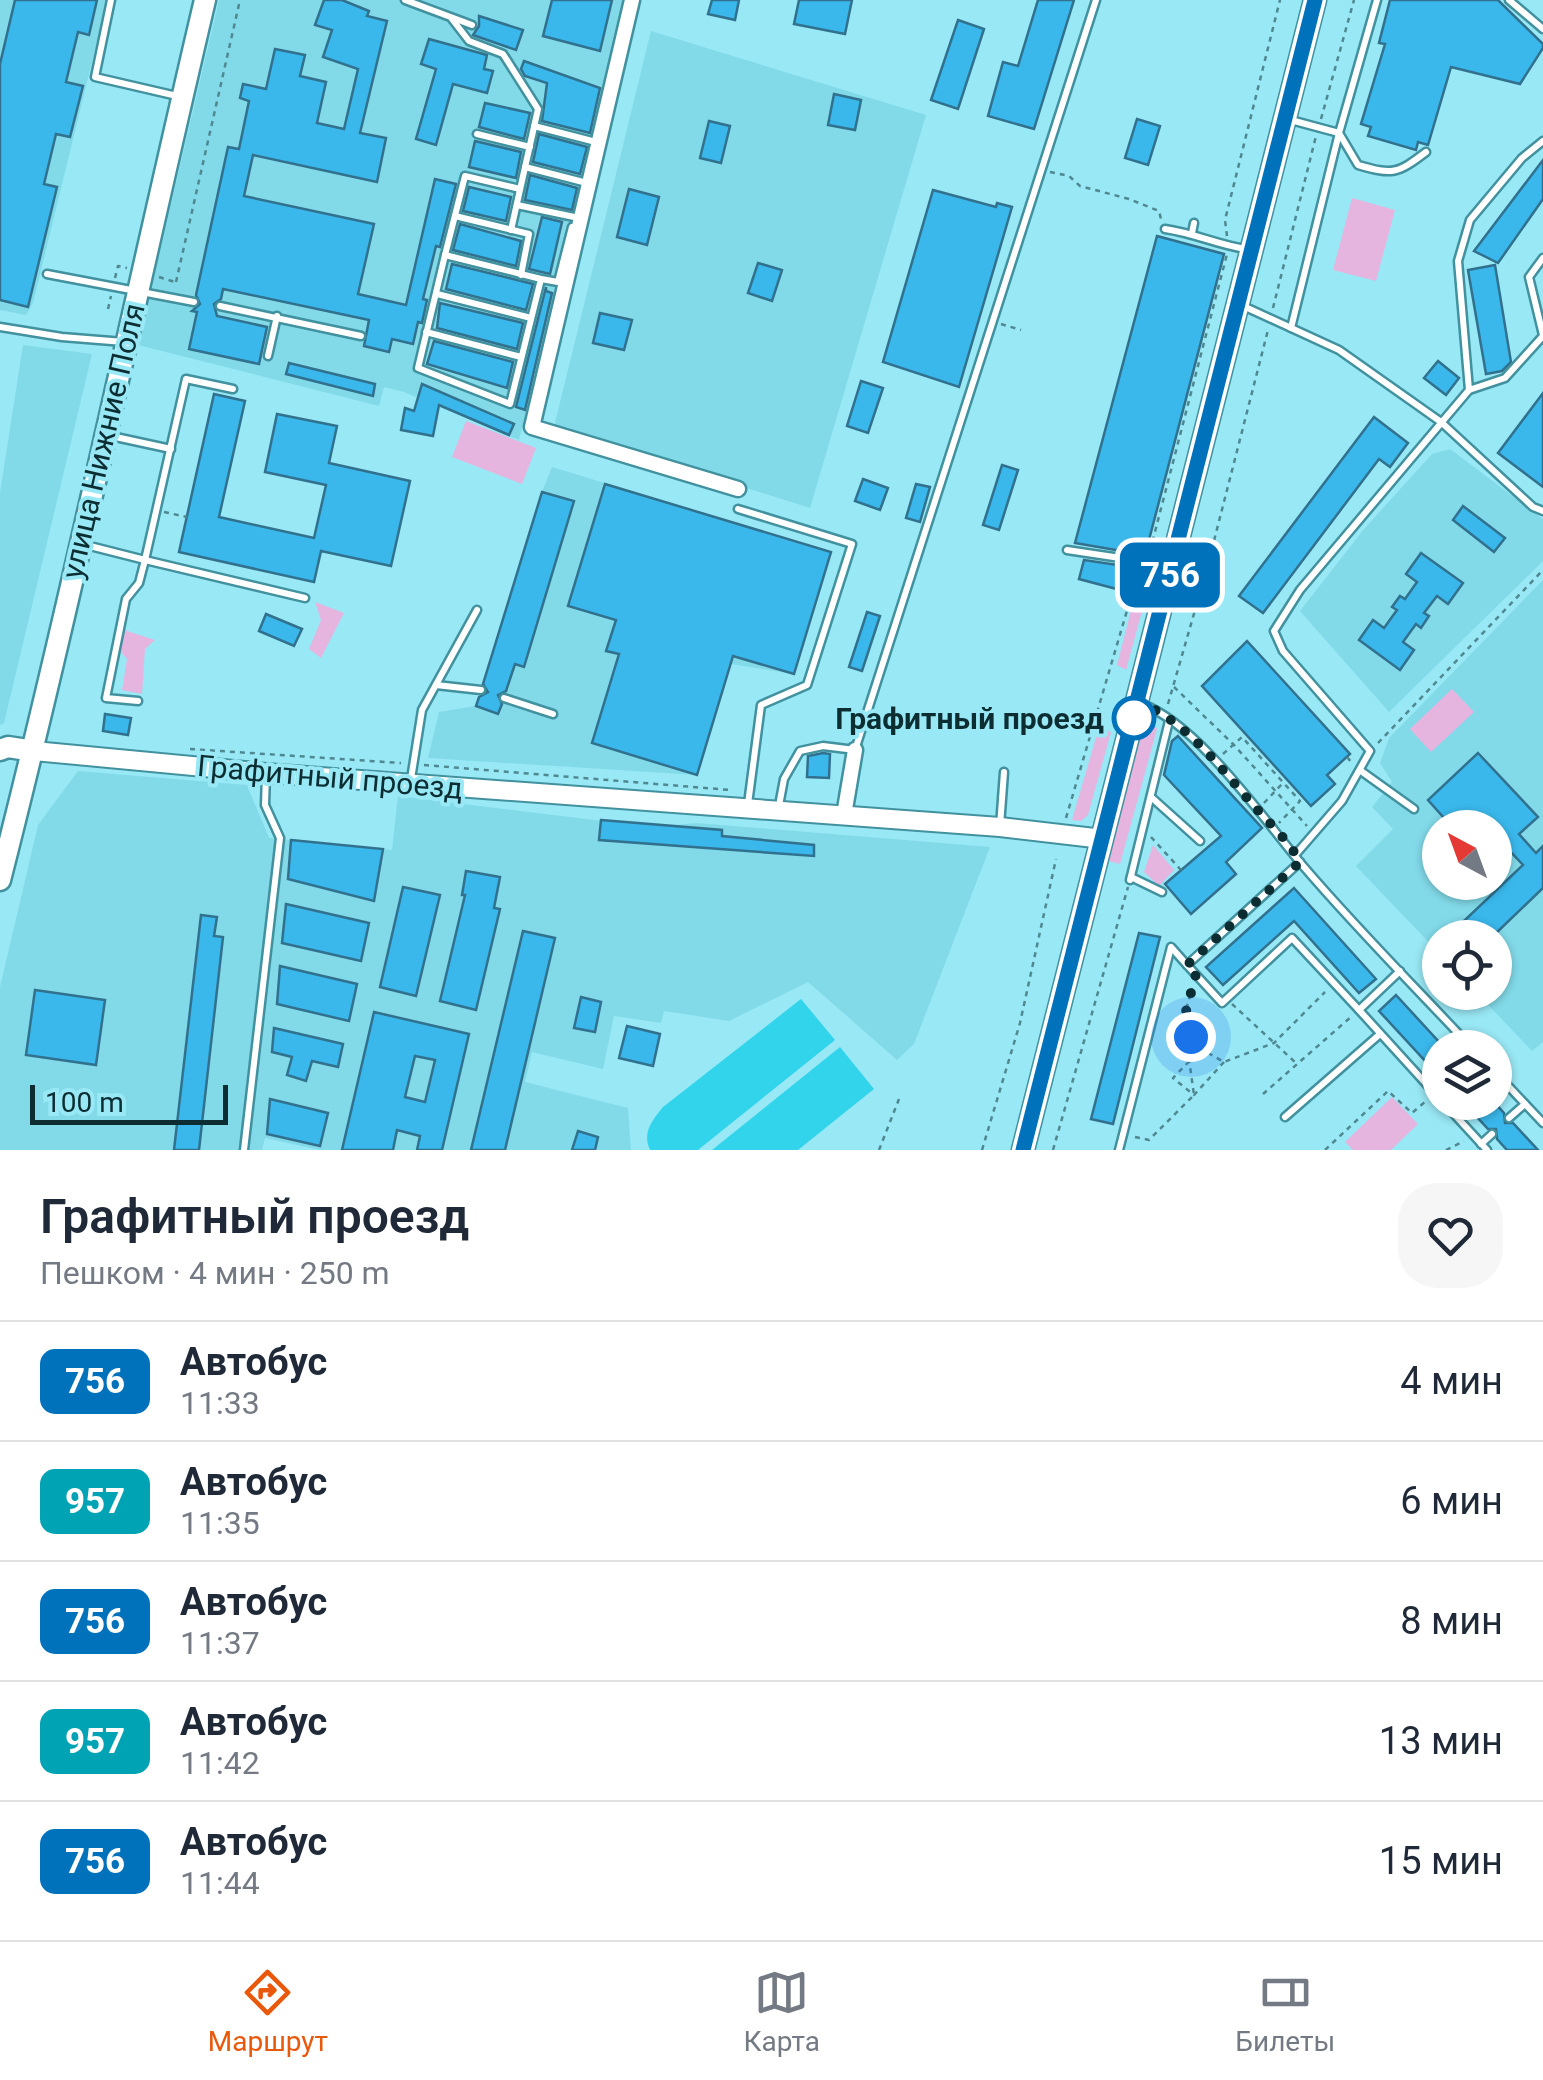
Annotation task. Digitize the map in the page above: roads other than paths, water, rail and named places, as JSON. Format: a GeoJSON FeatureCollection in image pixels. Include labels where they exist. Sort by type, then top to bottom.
{"type":"FeatureCollection","features":[{"type":"Feature","properties":{"kind":"main road","name":"улица Нижние Поля"},"geometry":{"type":"LineString","coordinates":[[0,880],[34,750],[38,716],[205,0]]}},
{"type":"Feature","properties":{"kind":"main road"},"geometry":{"type":"LineString","coordinates":[[1023,1150],[1315,0]]}},
{"type":"Feature","properties":{"kind":"main road"},"geometry":{"type":"LineString","coordinates":[[0,750],[34,750]]}},
{"type":"Feature","properties":{"kind":"main road"},"geometry":{"type":"LineString","coordinates":[[0,800],[15,822]]}},
{"type":"Feature","properties":{"kind":"street"},"geometry":{"type":"LineString","coordinates":[[632,0],[576,223],[532,428],[738,488]]}},
{"type":"Feature","properties":{"kind":"street","name":"Графитный проезд"},"geometry":{"type":"LineString","coordinates":[[34,750],[410,784],[748,801],[778,812],[1000,827],[1104,840]]}},
{"type":"Feature","properties":{"kind":"street"},"geometry":{"type":"LineString","coordinates":[[844,815],[856,750]]}},
{"type":"Feature","properties":{"kind":"lane"},"geometry":{"type":"LineString","coordinates":[[111,0],[95,77],[182,97]]}},
{"type":"Feature","properties":{"kind":"lane"},"geometry":{"type":"LineString","coordinates":[[405,0],[472,25]]}},
{"type":"Feature","properties":{"kind":"lane"},"geometry":{"type":"LineString","coordinates":[[778,812],[784,779],[800,751],[823,746],[856,750],[1096,0]]}},
{"type":"Feature","properties":{"kind":"lane"},"geometry":{"type":"LineString","coordinates":[[1292,328],[1377,0]]}},
{"type":"Feature","properties":{"kind":"lane"},"geometry":{"type":"LineString","coordinates":[[1509,0],[1543,30]]}},
{"type":"Feature","properties":{"kind":"lane"},"geometry":{"type":"LineString","coordinates":[[452,20],[469,41],[504,54],[538,109],[511,230]]}},
{"type":"Feature","properties":{"kind":"lane"},"geometry":{"type":"LineString","coordinates":[[1286,119],[1340,134],[1358,165],[1386,173],[1402,170],[1426,152]]}},
{"type":"Feature","properties":{"kind":"lane"},"geometry":{"type":"LineString","coordinates":[[534,126],[599,142]]}},
{"type":"Feature","properties":{"kind":"lane"},"geometry":{"type":"LineString","coordinates":[[477,134],[530,146]]}},
{"type":"Feature","properties":{"kind":"lane"},"geometry":{"type":"LineString","coordinates":[[1468,390],[1458,261],[1470,220],[1522,158],[1543,142]]}},
{"type":"Feature","properties":{"kind":"lane"},"geometry":{"type":"LineString","coordinates":[[525,167],[588,183]]}},
{"type":"Feature","properties":{"kind":"lane"},"geometry":{"type":"LineString","coordinates":[[520,189],[465,176],[418,368],[510,404],[541,279]]}},
{"type":"Feature","properties":{"kind":"lane"},"geometry":{"type":"LineString","coordinates":[[445,256],[558,282],[576,223],[517,205]]}},
{"type":"Feature","properties":{"kind":"lane"},"geometry":{"type":"LineString","coordinates":[[455,216],[530,234],[521,274]]}},
{"type":"Feature","properties":{"kind":"lane"},"geometry":{"type":"LineString","coordinates":[[1192,232],[1194,222]]}},
{"type":"Feature","properties":{"kind":"lane"},"geometry":{"type":"LineString","coordinates":[[1165,230],[1192,232],[1252,250]]}},
{"type":"Feature","properties":{"kind":"lane"},"geometry":{"type":"LineString","coordinates":[[1296,854],[1342,800],[1370,752],[1283,651],[1274,631],[1300,590],[1468,390],[1505,378],[1543,335],[1529,277],[1543,258]]}},
{"type":"Feature","properties":{"kind":"lane"},"geometry":{"type":"LineString","coordinates":[[47,274],[194,302]]}},
{"type":"Feature","properties":{"kind":"lane"},"geometry":{"type":"LineString","coordinates":[[437,294],[531,318]]}},
{"type":"Feature","properties":{"kind":"lane"},"geometry":{"type":"LineString","coordinates":[[1239,304],[1339,350],[1441,422],[1543,512]]}},
{"type":"Feature","properties":{"kind":"lane"},"geometry":{"type":"LineString","coordinates":[[220,306],[362,336]]}},
{"type":"Feature","properties":{"kind":"lane"},"geometry":{"type":"LineString","coordinates":[[268,356],[277,316]]}},
{"type":"Feature","properties":{"kind":"lane"},"geometry":{"type":"LineString","coordinates":[[0,327],[126,342]]}},
{"type":"Feature","properties":{"kind":"lane"},"geometry":{"type":"LineString","coordinates":[[426,332],[521,357]]}},
{"type":"Feature","properties":{"kind":"lane"},"geometry":{"type":"LineString","coordinates":[[138,701],[106,698],[126,599],[140,583],[146,560],[186,379],[233,389]]}},
{"type":"Feature","properties":{"kind":"lane"},"geometry":{"type":"LineString","coordinates":[[105,435],[171,448]]}},
{"type":"Feature","properties":{"kind":"lane"},"geometry":{"type":"LineString","coordinates":[[738,510],[852,544],[808,685],[761,705],[748,801]]}},
{"type":"Feature","properties":{"kind":"lane"},"geometry":{"type":"LineString","coordinates":[[81,544],[305,598]]}},
{"type":"Feature","properties":{"kind":"lane"},"geometry":{"type":"LineString","coordinates":[[1067,550],[1147,562],[1170,576]]}},
{"type":"Feature","properties":{"kind":"lane"},"geometry":{"type":"LineString","coordinates":[[410,784],[422,710],[477,610]]}},
{"type":"Feature","properties":{"kind":"lane"},"geometry":{"type":"LineString","coordinates":[[436,686],[481,690]]}},
{"type":"Feature","properties":{"kind":"lane"},"geometry":{"type":"LineString","coordinates":[[504,698],[553,714]]}},
{"type":"Feature","properties":{"kind":"lane"},"geometry":{"type":"LineString","coordinates":[[1138,702],[1156,710],[1200,745],[1300,862],[1455,1030]]}},
{"type":"Feature","properties":{"kind":"lane"},"geometry":{"type":"LineString","coordinates":[[1162,892],[1131,878],[1170,721]]}},
{"type":"Feature","properties":{"kind":"lane"},"geometry":{"type":"LineString","coordinates":[[1000,827],[1004,772]]}},
{"type":"Feature","properties":{"kind":"lane"},"geometry":{"type":"LineString","coordinates":[[1361,772],[1414,808]]}},
{"type":"Feature","properties":{"kind":"lane"},"geometry":{"type":"LineString","coordinates":[[244,1150],[280,838],[265,805],[266,773]]}},
{"type":"Feature","properties":{"kind":"lane"},"geometry":{"type":"LineString","coordinates":[[1151,798],[1200,841]]}},
{"type":"Feature","properties":{"kind":"lane"},"geometry":{"type":"LineString","coordinates":[[1187,965],[1300,862]]}},
{"type":"Feature","properties":{"kind":"lane"},"geometry":{"type":"LineString","coordinates":[[1119,1150],[1171,947],[1222,1002],[1292,938],[1422,1080]]}},
{"type":"Feature","properties":{"kind":"lane"},"geometry":{"type":"LineString","coordinates":[[1359,1010],[1400,971]]}},
{"type":"Feature","properties":{"kind":"lane"},"geometry":{"type":"LineString","coordinates":[[1285,1118],[1380,1034]]}},
{"type":"Feature","properties":{"kind":"lane"},"geometry":{"type":"LineString","coordinates":[[1512,1090],[1543,1123]]}},
{"type":"Feature","properties":{"kind":"lane"},"geometry":{"type":"LineString","coordinates":[[1512,1115],[1525,1104]]}},
{"type":"Feature","properties":{"kind":"lane"},"geometry":{"type":"LineString","coordinates":[[1459,1120],[1484,1147],[1492,1134]]}},
{"type":"Feature","properties":{"kind":"place","name":"Графитный проезд"},"geometry":{"type":"Point","coordinates":[1134,718]}}]}
